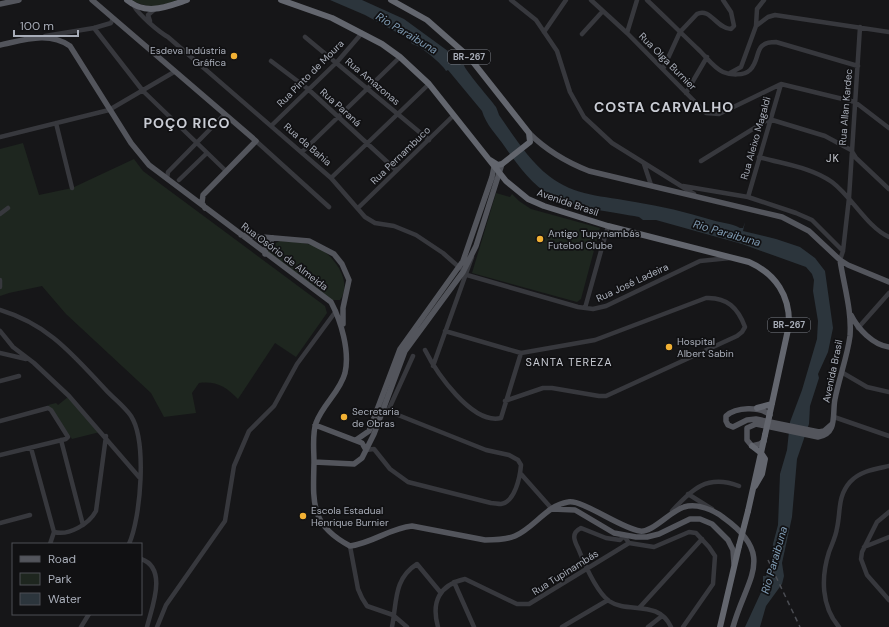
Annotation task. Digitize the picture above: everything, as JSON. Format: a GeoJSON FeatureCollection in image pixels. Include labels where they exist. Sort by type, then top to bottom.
{"type":"FeatureCollection","features":[{"type":"Feature","properties":{"kind":"highway"},"geometry":{"type":"LineString","coordinates":[[131,3],[145,9],[155,9],[187,0]]}},
{"type":"Feature","properties":{"kind":"highway","name":"Avenida Brasil"},"geometry":{"type":"LineString","coordinates":[[281,0],[314,10],[362,33],[382,44],[400,57],[429,84],[499,174],[521,195],[539,204],[608,226],[754,264],[774,278],[780,286],[787,304],[788,332],[761,453],[765,459],[764,468],[760,480],[753,488],[734,565]]}},
{"type":"Feature","properties":{"kind":"highway","name":"BR-267"},"geometry":{"type":"LineString","coordinates":[[391,0],[427,20],[469,57],[529,133]]}},
{"type":"Feature","properties":{"kind":"highway"},"geometry":{"type":"LineString","coordinates":[[488,158],[498,165],[504,163],[529,143],[529,133]]}},
{"type":"Feature","properties":{"kind":"highway"},"geometry":{"type":"LineString","coordinates":[[504,163],[502,172],[506,181]]}},
{"type":"Feature","properties":{"kind":"highway"},"geometry":{"type":"LineString","coordinates":[[757,408],[772,404]]}},
{"type":"Feature","properties":{"kind":"highway"},"geometry":{"type":"LineString","coordinates":[[752,446],[761,453]]}},
{"type":"Feature","properties":{"kind":"highway"},"geometry":{"type":"LineString","coordinates":[[720,627],[734,565]]}},
{"type":"Feature","properties":{"kind":"main road"},"geometry":{"type":"LineString","coordinates":[[0,4],[19,0]]}},
{"type":"Feature","properties":{"kind":"main road"},"geometry":{"type":"LineString","coordinates":[[92,0],[256,141],[203,195],[196,197],[188,195]]}},
{"type":"Feature","properties":{"kind":"main road"},"geometry":{"type":"LineString","coordinates":[[0,45],[43,36]]}},
{"type":"Feature","properties":{"kind":"main road","name":"Rua Osório de Almeida"},"geometry":{"type":"LineString","coordinates":[[43,36],[66,42],[75,51],[109,110],[137,152],[148,165],[329,301],[336,311],[343,328],[345,372],[341,383],[320,414],[315,425],[313,496],[319,519],[329,533],[350,546]]}},
{"type":"Feature","properties":{"kind":"main road"},"geometry":{"type":"LineString","coordinates":[[529,133],[549,151],[578,167],[589,171],[762,211],[790,220],[809,231],[840,260],[848,265],[889,282]]}},
{"type":"Feature","properties":{"kind":"main road"},"geometry":{"type":"LineString","coordinates":[[529,143],[540,144]]}},
{"type":"Feature","properties":{"kind":"main road"},"geometry":{"type":"LineString","coordinates":[[463,272],[486,206],[504,163]]}},
{"type":"Feature","properties":{"kind":"main road"},"geometry":{"type":"LineString","coordinates":[[314,462],[357,463],[362,458],[366,450],[396,355],[463,272],[476,246],[494,167]]}},
{"type":"Feature","properties":{"kind":"main road"},"geometry":{"type":"LineString","coordinates":[[203,195],[202,203],[206,209]]}},
{"type":"Feature","properties":{"kind":"main road"},"geometry":{"type":"LineString","coordinates":[[239,234],[309,241],[334,254],[342,264],[347,274],[349,287],[343,308],[343,328]]}},
{"type":"Feature","properties":{"kind":"main road"},"geometry":{"type":"LineString","coordinates":[[265,254],[266,247],[273,238]]}},
{"type":"Feature","properties":{"kind":"main road","name":"Avenida Brasil"},"geometry":{"type":"LineString","coordinates":[[780,427],[816,434],[824,431],[832,424],[835,398],[843,373],[849,339],[850,313],[840,260]]}},
{"type":"Feature","properties":{"kind":"main road"},"geometry":{"type":"LineString","coordinates":[[841,269],[848,265]]}},
{"type":"Feature","properties":{"kind":"main road"},"geometry":{"type":"LineString","coordinates":[[329,301],[338,303],[345,298]]}},
{"type":"Feature","properties":{"kind":"main road"},"geometry":{"type":"LineString","coordinates":[[336,311],[345,298]]}},
{"type":"Feature","properties":{"kind":"main road"},"geometry":{"type":"LineString","coordinates":[[850,313],[858,328],[880,345],[889,347]]}},
{"type":"Feature","properties":{"kind":"main road"},"geometry":{"type":"LineString","coordinates":[[849,339],[858,328]]}},
{"type":"Feature","properties":{"kind":"main road"},"geometry":{"type":"LineString","coordinates":[[770,416],[757,408],[730,413],[726,419],[726,423],[733,427],[753,419],[780,427]]}},
{"type":"Feature","properties":{"kind":"main road"},"geometry":{"type":"LineString","coordinates":[[765,438],[758,445],[752,446],[746,437],[748,426],[756,424],[780,427]]}},
{"type":"Feature","properties":{"kind":"main road"},"geometry":{"type":"LineString","coordinates":[[315,425],[356,440],[362,443],[366,450]]}},
{"type":"Feature","properties":{"kind":"main road"},"geometry":{"type":"LineString","coordinates":[[356,440],[371,433]]}},
{"type":"Feature","properties":{"kind":"main road"},"geometry":{"type":"LineString","coordinates":[[350,546],[364,544],[400,527],[412,526],[484,540],[496,540],[514,536],[552,509],[569,501],[580,503],[606,518],[642,532],[648,531],[672,512],[686,507],[697,506],[718,513],[738,528],[748,542],[755,566],[733,627]]}},
{"type":"Feature","properties":{"kind":"main road"},"geometry":{"type":"LineString","coordinates":[[552,509],[572,509],[594,520],[614,533],[624,536],[647,538],[690,519],[700,519],[712,524],[728,540],[732,550],[734,565]]}},
{"type":"Feature","properties":{"kind":"main road"},"geometry":{"type":"LineString","coordinates":[[594,520],[599,521],[606,518]]}},
{"type":"Feature","properties":{"kind":"main road"},"geometry":{"type":"LineString","coordinates":[[624,536],[626,527]]}},
{"type":"Feature","properties":{"kind":"street"},"geometry":{"type":"LineString","coordinates":[[511,0],[536,20],[557,51],[570,92],[584,117],[612,143],[698,196]]}},
{"type":"Feature","properties":{"kind":"street"},"geometry":{"type":"LineString","coordinates":[[544,32],[566,0]]}},
{"type":"Feature","properties":{"kind":"street","name":"Rua Olga Burnier"},"geometry":{"type":"LineString","coordinates":[[591,0],[602,12],[627,32],[706,114],[719,114],[781,84]]}},
{"type":"Feature","properties":{"kind":"street"},"geometry":{"type":"LineString","coordinates":[[627,32],[637,0]]}},
{"type":"Feature","properties":{"kind":"street"},"geometry":{"type":"LineString","coordinates":[[647,0],[723,72],[738,74],[748,71],[755,64],[759,48],[766,42],[776,42],[858,66]]}},
{"type":"Feature","properties":{"kind":"street"},"geometry":{"type":"LineString","coordinates":[[663,69],[680,32],[697,14],[703,12],[720,27],[731,29],[734,26],[731,12],[723,0]]}},
{"type":"Feature","properties":{"kind":"street"},"geometry":{"type":"LineString","coordinates":[[730,73],[741,67],[756,26],[757,9],[764,0]]}},
{"type":"Feature","properties":{"kind":"street","name":"Rua da Bahia"},"geometry":{"type":"LineString","coordinates":[[131,3],[161,33],[168,37],[331,178],[365,217],[375,223],[394,226],[416,235],[443,252],[463,272]]}},
{"type":"Feature","properties":{"kind":"street"},"geometry":{"type":"LineString","coordinates":[[150,21],[148,15],[155,9]]}},
{"type":"Feature","properties":{"kind":"street"},"geometry":{"type":"LineString","coordinates":[[582,34],[602,12]]}},
{"type":"Feature","properties":{"kind":"street"},"geometry":{"type":"LineString","coordinates":[[756,26],[768,17],[775,15],[889,32]]}},
{"type":"Feature","properties":{"kind":"street"},"geometry":{"type":"LineString","coordinates":[[43,36],[94,28],[111,23],[113,18]]}},
{"type":"Feature","properties":{"kind":"street","name":"Rua Allan Kardec"},"geometry":{"type":"LineString","coordinates":[[840,260],[843,251],[848,198],[860,27]]}},
{"type":"Feature","properties":{"kind":"street"},"geometry":{"type":"LineString","coordinates":[[94,28],[143,91],[226,171]]}},
{"type":"Feature","properties":{"kind":"street","name":"Rua Pinto de Moura"},"geometry":{"type":"LineString","coordinates":[[271,126],[336,62],[362,33]]}},
{"type":"Feature","properties":{"kind":"street","name":"Rua Amazonas"},"geometry":{"type":"LineString","coordinates":[[306,36],[428,140]]}},
{"type":"Feature","properties":{"kind":"street"},"geometry":{"type":"LineString","coordinates":[[302,152],[400,57]]}},
{"type":"Feature","properties":{"kind":"street"},"geometry":{"type":"LineString","coordinates":[[686,92],[707,57]]}},
{"type":"Feature","properties":{"kind":"street","name":"Rua Paraná"},"geometry":{"type":"LineString","coordinates":[[271,61],[308,89],[396,170]]}},
{"type":"Feature","properties":{"kind":"street"},"geometry":{"type":"LineString","coordinates":[[0,137],[109,110],[174,72]]}},
{"type":"Feature","properties":{"kind":"street"},"geometry":{"type":"LineString","coordinates":[[331,178],[369,144],[429,84]]}},
{"type":"Feature","properties":{"kind":"street"},"geometry":{"type":"LineString","coordinates":[[781,84],[855,102],[889,128]]}},
{"type":"Feature","properties":{"kind":"street","name":"Rua Aleixo Magaldi"},"geometry":{"type":"LineString","coordinates":[[748,197],[769,119],[781,84]]}},
{"type":"Feature","properties":{"kind":"street"},"geometry":{"type":"LineString","coordinates":[[167,179],[168,172],[225,114]]}},
{"type":"Feature","properties":{"kind":"street","name":"Rua Pernambuco"},"geometry":{"type":"LineString","coordinates":[[358,208],[454,115]]}},
{"type":"Feature","properties":{"kind":"street"},"geometry":{"type":"LineString","coordinates":[[701,162],[769,119],[825,136],[851,150],[856,158],[889,189]]}},
{"type":"Feature","properties":{"kind":"street"},"geometry":{"type":"LineString","coordinates":[[56,123],[72,188]]}},
{"type":"Feature","properties":{"kind":"street"},"geometry":{"type":"LineString","coordinates":[[256,141],[329,207]]}},
{"type":"Feature","properties":{"kind":"street"},"geometry":{"type":"LineString","coordinates":[[179,180],[207,153]]}},
{"type":"Feature","properties":{"kind":"street"},"geometry":{"type":"LineString","coordinates":[[759,157],[808,170],[832,182],[879,230],[889,237]]}},
{"type":"Feature","properties":{"kind":"street"},"geometry":{"type":"LineString","coordinates":[[644,164],[651,185]]}},
{"type":"Feature","properties":{"kind":"street"},"geometry":{"type":"LineString","coordinates":[[640,183],[648,175]]}},
{"type":"Feature","properties":{"kind":"street"},"geometry":{"type":"LineString","coordinates":[[681,185],[748,197],[782,207],[812,220],[843,251]]}},
{"type":"Feature","properties":{"kind":"street"},"geometry":{"type":"LineString","coordinates":[[0,214],[8,208]]}},
{"type":"Feature","properties":{"kind":"street"},"geometry":{"type":"LineString","coordinates":[[585,308],[608,226]]}},
{"type":"Feature","properties":{"kind":"street","name":"Rua José Ladeira"},"geometry":{"type":"LineString","coordinates":[[463,272],[585,308],[593,309],[606,306],[700,261],[734,258]]}},
{"type":"Feature","properties":{"kind":"street"},"geometry":{"type":"LineString","coordinates":[[433,366],[462,283],[463,272]]}},
{"type":"Feature","properties":{"kind":"street"},"geometry":{"type":"LineString","coordinates":[[0,280],[0,286]]}},
{"type":"Feature","properties":{"kind":"street"},"geometry":{"type":"LineString","coordinates":[[858,328],[889,293]]}},
{"type":"Feature","properties":{"kind":"street"},"geometry":{"type":"LineString","coordinates":[[445,331],[521,353],[595,340],[706,298],[714,298],[730,303],[736,310],[745,327],[737,336],[606,396],[543,388],[505,401]]}},
{"type":"Feature","properties":{"kind":"street"},"geometry":{"type":"LineString","coordinates":[[329,301],[331,305],[331,318]]}},
{"type":"Feature","properties":{"kind":"street"},"geometry":{"type":"LineString","coordinates":[[0,310],[27,320],[49,334],[82,364],[131,416],[136,429],[139,448],[140,501],[138,518],[129,543]]}},
{"type":"Feature","properties":{"kind":"street"},"geometry":{"type":"LineString","coordinates":[[158,627],[166,606],[225,521],[234,466],[249,431],[274,406],[297,364],[336,311]]}},
{"type":"Feature","properties":{"kind":"street"},"geometry":{"type":"LineString","coordinates":[[0,331],[4,338],[27,359],[34,363],[69,396],[106,436],[139,477]]}},
{"type":"Feature","properties":{"kind":"street"},"geometry":{"type":"LineString","coordinates":[[425,350],[433,366],[448,385],[471,408],[493,420],[501,418],[521,353]]}},
{"type":"Feature","properties":{"kind":"street"},"geometry":{"type":"LineString","coordinates":[[0,353],[27,359]]}},
{"type":"Feature","properties":{"kind":"street"},"geometry":{"type":"LineString","coordinates":[[366,450],[374,449],[390,469],[408,482],[491,503],[502,504],[511,498],[521,474],[521,465],[518,460],[509,455],[486,450],[388,411],[413,356]]}},
{"type":"Feature","properties":{"kind":"street"},"geometry":{"type":"LineString","coordinates":[[843,373],[867,387],[889,392]]}},
{"type":"Feature","properties":{"kind":"street"},"geometry":{"type":"LineString","coordinates":[[0,381],[19,376]]}},
{"type":"Feature","properties":{"kind":"street"},"geometry":{"type":"LineString","coordinates":[[0,420],[45,408],[51,410],[68,436],[61,440],[0,455]]}},
{"type":"Feature","properties":{"kind":"street"},"geometry":{"type":"LineString","coordinates":[[834,417],[889,436]]}},
{"type":"Feature","properties":{"kind":"street"},"geometry":{"type":"LineString","coordinates":[[54,532],[64,533],[82,525],[91,520],[96,511],[106,436]]}},
{"type":"Feature","properties":{"kind":"street"},"geometry":{"type":"LineString","coordinates":[[61,440],[82,525]]}},
{"type":"Feature","properties":{"kind":"street"},"geometry":{"type":"LineString","coordinates":[[31,448],[54,532],[50,543]]}},
{"type":"Feature","properties":{"kind":"street"},"geometry":{"type":"LineString","coordinates":[[839,627],[828,609],[824,587],[829,553],[837,529],[839,500],[846,488],[858,476],[871,470],[889,466]]}},
{"type":"Feature","properties":{"kind":"street"},"geometry":{"type":"LineString","coordinates":[[521,474],[552,509]]}},
{"type":"Feature","properties":{"kind":"street"},"geometry":{"type":"LineString","coordinates":[[672,512],[692,490],[712,483],[726,482],[739,486]]}},
{"type":"Feature","properties":{"kind":"street"},"geometry":{"type":"LineString","coordinates":[[688,494],[718,513]]}},
{"type":"Feature","properties":{"kind":"street"},"geometry":{"type":"LineString","coordinates":[[889,512],[876,522],[864,547],[861,559],[868,575],[889,600]]}},
{"type":"Feature","properties":{"kind":"street"},"geometry":{"type":"LineString","coordinates":[[0,523],[30,515]]}},
{"type":"Feature","properties":{"kind":"street"},"geometry":{"type":"LineString","coordinates":[[671,627],[662,616],[656,612],[640,607],[616,604],[608,600],[587,569],[575,542],[574,535],[576,531],[581,528],[606,538],[620,540],[624,536],[629,543],[654,547],[689,532],[696,533],[715,556],[713,584],[683,627]]}},
{"type":"Feature","properties":{"kind":"street"},"geometry":{"type":"LineString","coordinates":[[864,547],[889,537]]}},
{"type":"Feature","properties":{"kind":"street"},"geometry":{"type":"LineString","coordinates":[[640,607],[702,539]]}},
{"type":"Feature","properties":{"kind":"street","name":"Rua Tupinambás"},"geometry":{"type":"LineString","coordinates":[[455,582],[466,579],[517,604],[529,604],[629,543]]}},
{"type":"Feature","properties":{"kind":"street"},"geometry":{"type":"LineString","coordinates":[[350,546],[358,589],[367,606],[393,615],[407,627]]}},
{"type":"Feature","properties":{"kind":"street"},"geometry":{"type":"LineString","coordinates":[[142,560],[150,564],[156,573],[155,594],[147,627]]}},
{"type":"Feature","properties":{"kind":"street"},"geometry":{"type":"LineString","coordinates":[[392,627],[396,590],[405,576],[418,564],[441,593]]}},
{"type":"Feature","properties":{"kind":"street"},"geometry":{"type":"LineString","coordinates":[[438,627],[434,610],[436,600],[441,593],[455,582],[474,627]]}},
{"type":"Feature","properties":{"kind":"street"},"geometry":{"type":"LineString","coordinates":[[562,627],[608,600]]}},
{"type":"Feature","properties":{"kind":"street"},"geometry":{"type":"LineString","coordinates":[[81,627],[89,615]]}},
{"type":"Feature","properties":{"kind":"street"},"geometry":{"type":"LineString","coordinates":[[648,627],[662,616]]}},
{"type":"Feature","properties":{"kind":"street"},"geometry":{"type":"LineString","coordinates":[[392,627],[402,622]]}},
{"type":"Feature","properties":{"kind":"green space"},"geometry":{"type":"Polygon","coordinates":[[[131,0],[178,0],[150,6],[131,0]]]}},
{"type":"Feature","properties":{"kind":"green space"},"geometry":{"type":"Polygon","coordinates":[[[23,143],[39,195],[72,188],[134,159],[143,171],[325,306],[327,313],[296,357],[275,343],[238,399],[221,386],[211,383],[199,383],[192,393],[196,413],[164,417],[151,393],[66,314],[42,286],[0,296],[0,149],[23,143]]]}},
{"type":"Feature","properties":{"kind":"green space","name":"Antigo Tupynambás Futebol Clube"},"geometry":{"type":"Polygon","coordinates":[[[496,193],[510,197],[512,194],[531,209],[600,228],[581,299],[577,302],[472,273],[496,193]]]}},
{"type":"Feature","properties":{"kind":"green space"},"geometry":{"type":"Polygon","coordinates":[[[280,241],[298,242],[315,246],[328,255],[339,268],[343,276],[344,293],[340,300],[331,300],[268,252],[269,246],[280,241]]]}},
{"type":"Feature","properties":{"kind":"green space"},"geometry":{"type":"Polygon","coordinates":[[[68,397],[100,432],[72,439],[48,405],[56,403],[58,405],[68,397]]]}},
{"type":"Feature","properties":{"kind":"water","name":"Rio Paraibuna"},"geometry":{"type":"Polygon","coordinates":[[[330,0],[362,0],[404,19],[452,54],[461,65],[464,65],[496,107],[499,115],[528,155],[542,170],[559,183],[569,188],[590,194],[664,207],[740,228],[743,228],[745,222],[743,231],[776,239],[800,247],[815,258],[825,271],[833,328],[828,352],[818,374],[819,378],[810,406],[809,424],[797,459],[792,517],[782,563],[784,576],[782,584],[766,606],[760,627],[745,627],[763,588],[763,576],[766,576],[771,562],[773,544],[778,525],[780,474],[787,450],[790,422],[802,390],[817,339],[818,321],[813,291],[814,280],[812,274],[806,267],[742,244],[656,220],[643,220],[639,217],[581,206],[550,195],[537,186],[519,167],[489,125],[482,111],[448,70],[446,71],[430,55],[416,45],[412,44],[409,39],[365,15],[330,0]]]}},
{"type":"Feature","properties":{"kind":"railway"},"geometry":{"type":"LineString","coordinates":[[768,560],[800,627]]}},
{"type":"Feature","properties":{"kind":"place","name":"Esdeva Indústria Gráfica"},"geometry":{"type":"Point","coordinates":[234,56]}},
{"type":"Feature","properties":{"kind":"place","name":"Antigo Tupynambás Futebol Clube"},"geometry":{"type":"Point","coordinates":[540,239]}},
{"type":"Feature","properties":{"kind":"place","name":"Hospital Albert Sabin"},"geometry":{"type":"Point","coordinates":[669,347]}},
{"type":"Feature","properties":{"kind":"place","name":"Secretaria de Obras"},"geometry":{"type":"Point","coordinates":[344,417]}},
{"type":"Feature","properties":{"kind":"place","name":"Escola Estadual Henrique Burnier"},"geometry":{"type":"Point","coordinates":[303,516]}},
{"type":"Feature","properties":{"kind":"district","name":"COSTA CARVALHO"},"geometry":{"type":"Point","coordinates":[664,107]}},
{"type":"Feature","properties":{"kind":"district","name":"POÇO RICO"},"geometry":{"type":"Point","coordinates":[187,123]}},
{"type":"Feature","properties":{"kind":"district","name":"JK"},"geometry":{"type":"Point","coordinates":[833,158]}},
{"type":"Feature","properties":{"kind":"district","name":"SANTA TEREZA"},"geometry":{"type":"Point","coordinates":[569,362]}}]}
